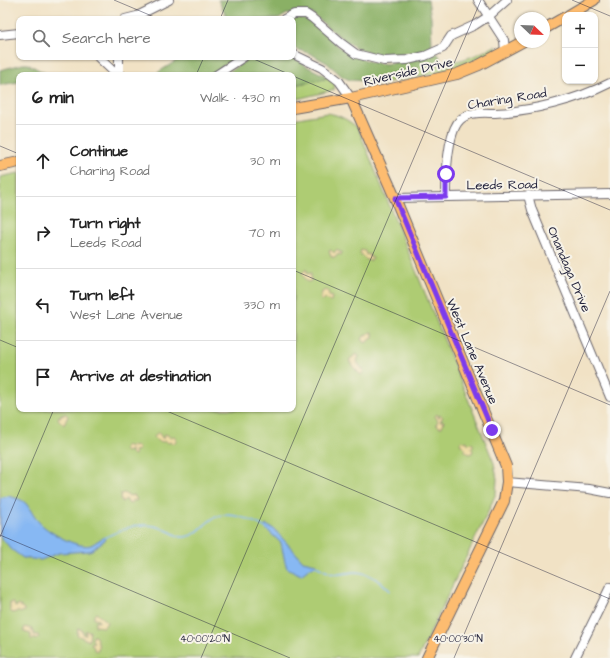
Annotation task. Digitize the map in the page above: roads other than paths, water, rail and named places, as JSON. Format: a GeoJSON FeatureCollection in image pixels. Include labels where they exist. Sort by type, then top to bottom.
{"type":"FeatureCollection","features":[{"type":"Feature","properties":{"kind":"main road"},"geometry":{"type":"LineString","coordinates":[[574,12],[594,0]]}},
{"type":"Feature","properties":{"kind":"main road"},"geometry":{"type":"LineString","coordinates":[[550,26],[562,19]]}},
{"type":"Feature","properties":{"kind":"main road","name":"Riverside Drive"},"geometry":{"type":"LineString","coordinates":[[296,107],[351,98],[457,74],[480,65],[514,47]]}},
{"type":"Feature","properties":{"kind":"main road","name":"West Lane Avenue"},"geometry":{"type":"LineString","coordinates":[[351,98],[395,198],[506,466],[507,482],[504,501],[427,658]]}},
{"type":"Feature","properties":{"kind":"main road"},"geometry":{"type":"LineString","coordinates":[[0,166],[16,163]]}},
{"type":"Feature","properties":{"kind":"street"},"geometry":{"type":"LineString","coordinates":[[140,16],[168,0]]}},
{"type":"Feature","properties":{"kind":"street"},"geometry":{"type":"LineString","coordinates":[[478,0],[504,40],[505,52]]}},
{"type":"Feature","properties":{"kind":"street"},"geometry":{"type":"LineString","coordinates":[[290,16],[294,14],[306,14],[356,54],[370,58],[392,61],[407,60],[425,56],[443,48],[451,36],[475,25],[489,16],[507,0]]}},
{"type":"Feature","properties":{"kind":"street"},"geometry":{"type":"LineString","coordinates":[[0,35],[16,33]]}},
{"type":"Feature","properties":{"kind":"street"},"geometry":{"type":"LineString","coordinates":[[296,55],[322,68],[339,80],[351,98]]}},
{"type":"Feature","properties":{"kind":"street"},"geometry":{"type":"LineString","coordinates":[[101,60],[115,72]]}},
{"type":"Feature","properties":{"kind":"street"},"geometry":{"type":"LineString","coordinates":[[118,72],[119,60]]}},
{"type":"Feature","properties":{"kind":"street"},"geometry":{"type":"LineString","coordinates":[[221,72],[239,60]]}},
{"type":"Feature","properties":{"kind":"street","name":"Charing Road"},"geometry":{"type":"LineString","coordinates":[[446,197],[446,174],[452,136],[454,128],[461,119],[471,114],[532,109],[585,94],[610,83]]}},
{"type":"Feature","properties":{"kind":"street","name":"Leeds Road"},"geometry":{"type":"LineString","coordinates":[[395,198],[610,194]]}},
{"type":"Feature","properties":{"kind":"street","name":"Onandaga Drive"},"geometry":{"type":"LineString","coordinates":[[528,195],[535,217],[610,397]]}},
{"type":"Feature","properties":{"kind":"street"},"geometry":{"type":"LineString","coordinates":[[507,482],[610,492]]}},
{"type":"Feature","properties":{"kind":"street"},"geometry":{"type":"LineString","coordinates":[[575,658],[610,587]]}},
{"type":"Feature","properties":{"kind":"water"},"geometry":{"type":"Polygon","coordinates":[[[9,496],[23,501],[42,525],[70,542],[85,546],[91,545],[104,537],[106,539],[89,551],[59,553],[41,560],[23,558],[12,550],[0,536],[0,498],[9,496]]]}},
{"type":"Feature","properties":{"kind":"water"},"geometry":{"type":"Polygon","coordinates":[[[266,525],[274,529],[303,561],[316,564],[315,566],[301,575],[287,568],[281,543],[265,528],[266,525]]]}},
{"type":"Feature","properties":{"kind":"waterway"},"geometry":{"type":"LineString","coordinates":[[104,538],[128,528],[143,525],[159,527],[178,536],[185,537],[196,532],[212,519],[225,515],[232,515],[247,519],[267,529]]}},
{"type":"Feature","properties":{"kind":"waterway"},"geometry":{"type":"LineString","coordinates":[[314,565],[334,574],[353,572],[363,573],[378,580],[390,591]]}}]}
